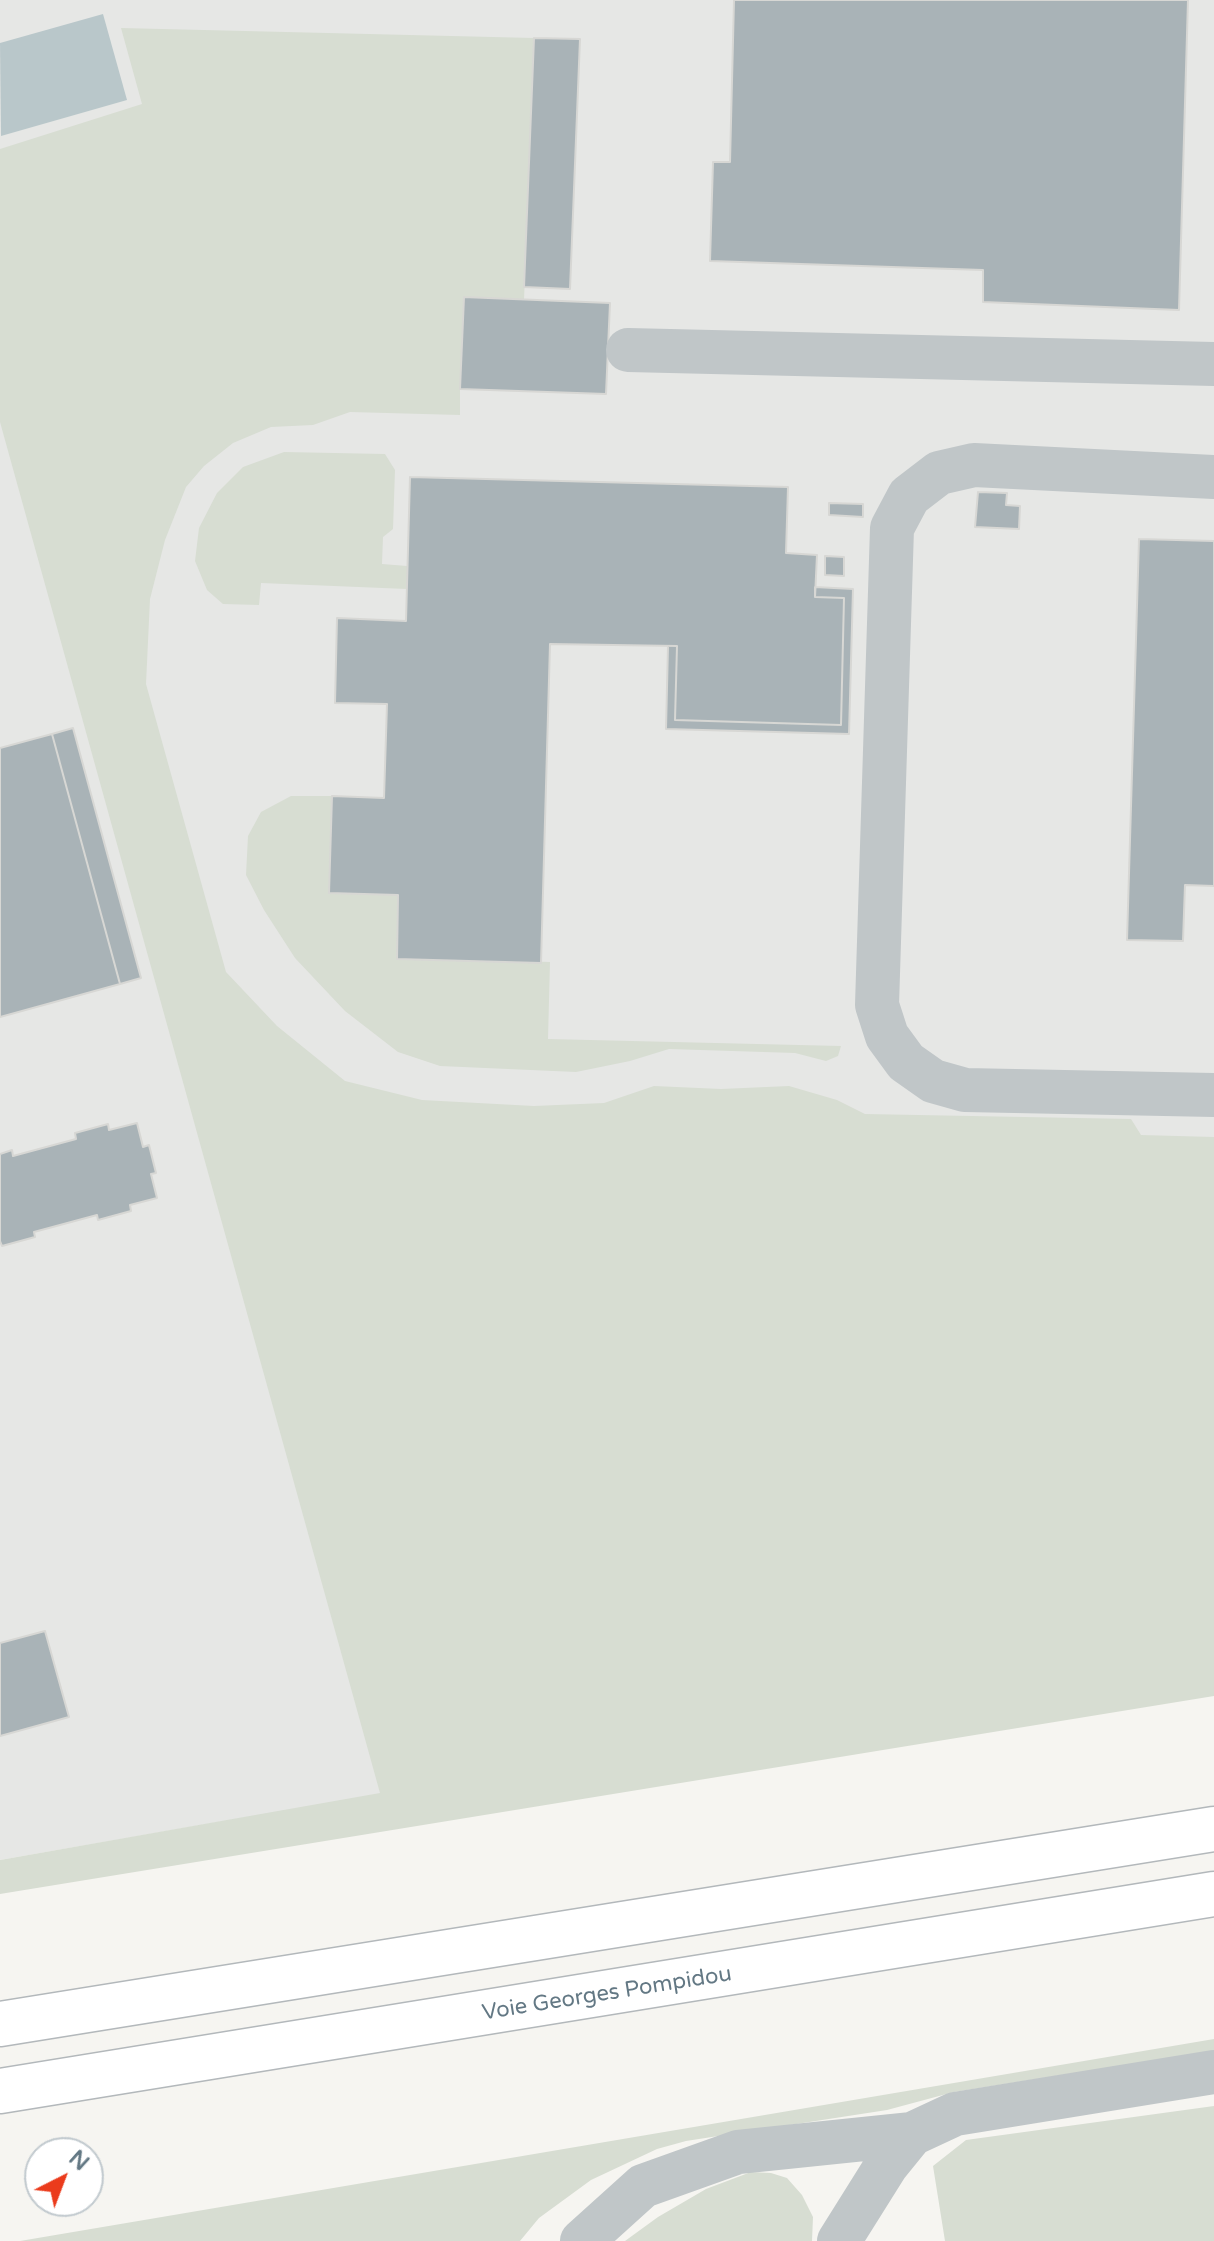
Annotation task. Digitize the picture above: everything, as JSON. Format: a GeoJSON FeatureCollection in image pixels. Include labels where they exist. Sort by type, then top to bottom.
{"type":"FeatureCollection","features":[{"type":"Feature","properties":{"kind":"highway"},"geometry":{"type":"LineString","coordinates":[[0,2024],[1214,1829]]}},
{"type":"Feature","properties":{"kind":"highway","name":"Voie Georges Pompidou"},"geometry":{"type":"LineString","coordinates":[[0,2091],[1214,1894]]}},
{"type":"Feature","properties":{"kind":"lane"},"geometry":{"type":"LineString","coordinates":[[628,350],[1214,364]]}},
{"type":"Feature","properties":{"kind":"lane"},"geometry":{"type":"LineString","coordinates":[[1214,477],[974,465],[939,473],[909,496],[892,528],[877,1005],[887,1036],[906,1062],[933,1081],[965,1090],[1214,1095]]}},
{"type":"Feature","properties":{"kind":"lane"},"geometry":{"type":"LineString","coordinates":[[582,2241],[643,2186],[738,2152],[912,2134],[955,2114],[1214,2072]]}},
{"type":"Feature","properties":{"kind":"lane"},"geometry":{"type":"LineString","coordinates":[[839,2241],[886,2166],[912,2134]]}},
{"type":"Feature","properties":{"kind":"shaded area"},"geometry":{"type":"Polygon","coordinates":[[[0,0],[1214,0],[1214,1601],[449,1782],[0,1860],[0,0]]]}},
{"type":"Feature","properties":{"kind":"shaded area"},"geometry":{"type":"Polygon","coordinates":[[[103,14],[127,100],[1,136],[0,43],[103,14]]]}},
{"type":"Feature","properties":{"kind":"shaded area"},"geometry":{"type":"Polygon","coordinates":[[[121,28],[534,38],[524,300],[460,389],[460,415],[350,412],[313,425],[271,427],[233,443],[204,466],[186,487],[165,540],[150,599],[146,684],[226,972],[277,1026],[345,1081],[422,1100],[534,1106],[604,1103],[654,1086],[721,1089],[789,1086],[837,1100],[865,1114],[1131,1119],[1141,1135],[1214,1137],[1214,1696],[0,1894],[0,1860],[380,1793],[0,422],[0,149],[142,104],[121,28]]]}},
{"type":"Feature","properties":{"kind":"shaded area"},"geometry":{"type":"Polygon","coordinates":[[[284,452],[385,454],[395,470],[393,529],[383,537],[382,564],[407,566],[407,589],[261,583],[259,605],[223,604],[207,590],[195,561],[199,528],[217,493],[243,467],[284,452]]]}},
{"type":"Feature","properties":{"kind":"shaded area"},"geometry":{"type":"Polygon","coordinates":[[[291,796],[332,796],[329,891],[398,895],[397,957],[550,962],[548,1039],[841,1046],[838,1056],[826,1061],[795,1053],[669,1049],[576,1072],[440,1066],[398,1052],[345,1011],[295,958],[246,875],[248,836],[261,812],[291,796]]]}},
{"type":"Feature","properties":{"kind":"shaded area"},"geometry":{"type":"Polygon","coordinates":[[[1214,2039],[1214,2051],[954,2092],[887,2110],[686,2141],[657,2149],[591,2180],[539,2218],[520,2241],[20,2241],[1214,2039]]]}},
{"type":"Feature","properties":{"kind":"shaded area"},"geometry":{"type":"Polygon","coordinates":[[[1214,2106],[1214,2241],[945,2241],[933,2166],[966,2140],[1214,2106]]]}},
{"type":"Feature","properties":{"kind":"shaded area"},"geometry":{"type":"Polygon","coordinates":[[[751,2172],[787,2178],[802,2195],[813,2217],[812,2241],[625,2241],[706,2189],[751,2172]]]}},
{"type":"Feature","properties":{"kind":"building"},"geometry":{"type":"Polygon","coordinates":[[[734,0],[1188,0],[1179,310],[983,302],[983,270],[710,261],[713,162],[730,162],[734,0]]]}},
{"type":"Feature","properties":{"kind":"building"},"geometry":{"type":"Polygon","coordinates":[[[534,38],[580,39],[570,289],[524,287],[534,38]]]}},
{"type":"Feature","properties":{"kind":"building"},"geometry":{"type":"Polygon","coordinates":[[[464,297],[610,303],[606,394],[460,389],[464,297]]]}},
{"type":"Feature","properties":{"kind":"building"},"geometry":{"type":"Polygon","coordinates":[[[410,477],[788,487],[786,553],[817,555],[815,597],[844,598],[841,725],[675,720],[677,646],[550,644],[541,963],[397,959],[398,895],[329,893],[332,796],[384,798],[387,704],[335,703],[337,618],[406,621],[410,477]]]}},
{"type":"Feature","properties":{"kind":"building"},"geometry":{"type":"Polygon","coordinates":[[[978,492],[1007,493],[1006,505],[1020,506],[1019,529],[975,527],[978,492]]]}},
{"type":"Feature","properties":{"kind":"building"},"geometry":{"type":"Polygon","coordinates":[[[829,503],[863,504],[863,517],[829,515],[829,503]]]}},
{"type":"Feature","properties":{"kind":"building"},"geometry":{"type":"Polygon","coordinates":[[[1139,539],[1214,541],[1214,886],[1185,885],[1183,941],[1127,940],[1139,539]]]}},
{"type":"Feature","properties":{"kind":"building"},"geometry":{"type":"Polygon","coordinates":[[[825,556],[844,557],[844,576],[825,575],[825,556]]]}},
{"type":"Feature","properties":{"kind":"building"},"geometry":{"type":"Polygon","coordinates":[[[815,587],[853,589],[849,734],[666,729],[668,646],[677,646],[675,720],[841,725],[844,598],[815,597],[815,587]]]}},
{"type":"Feature","properties":{"kind":"building"},"geometry":{"type":"Polygon","coordinates":[[[73,728],[141,978],[120,984],[52,734],[73,728]]]}},
{"type":"Feature","properties":{"kind":"building"},"geometry":{"type":"Polygon","coordinates":[[[52,734],[120,984],[0,1017],[0,748],[52,734]]]}},
{"type":"Feature","properties":{"kind":"building"},"geometry":{"type":"Polygon","coordinates":[[[137,1123],[143,1147],[149,1145],[156,1173],[151,1174],[157,1198],[130,1205],[131,1211],[98,1220],[97,1215],[34,1232],[35,1237],[2,1246],[0,1154],[12,1150],[13,1156],[76,1139],[75,1133],[108,1124],[109,1130],[137,1123]]]}},
{"type":"Feature","properties":{"kind":"building"},"geometry":{"type":"Polygon","coordinates":[[[45,1631],[69,1717],[0,1736],[0,1643],[45,1631]]]}}]}
